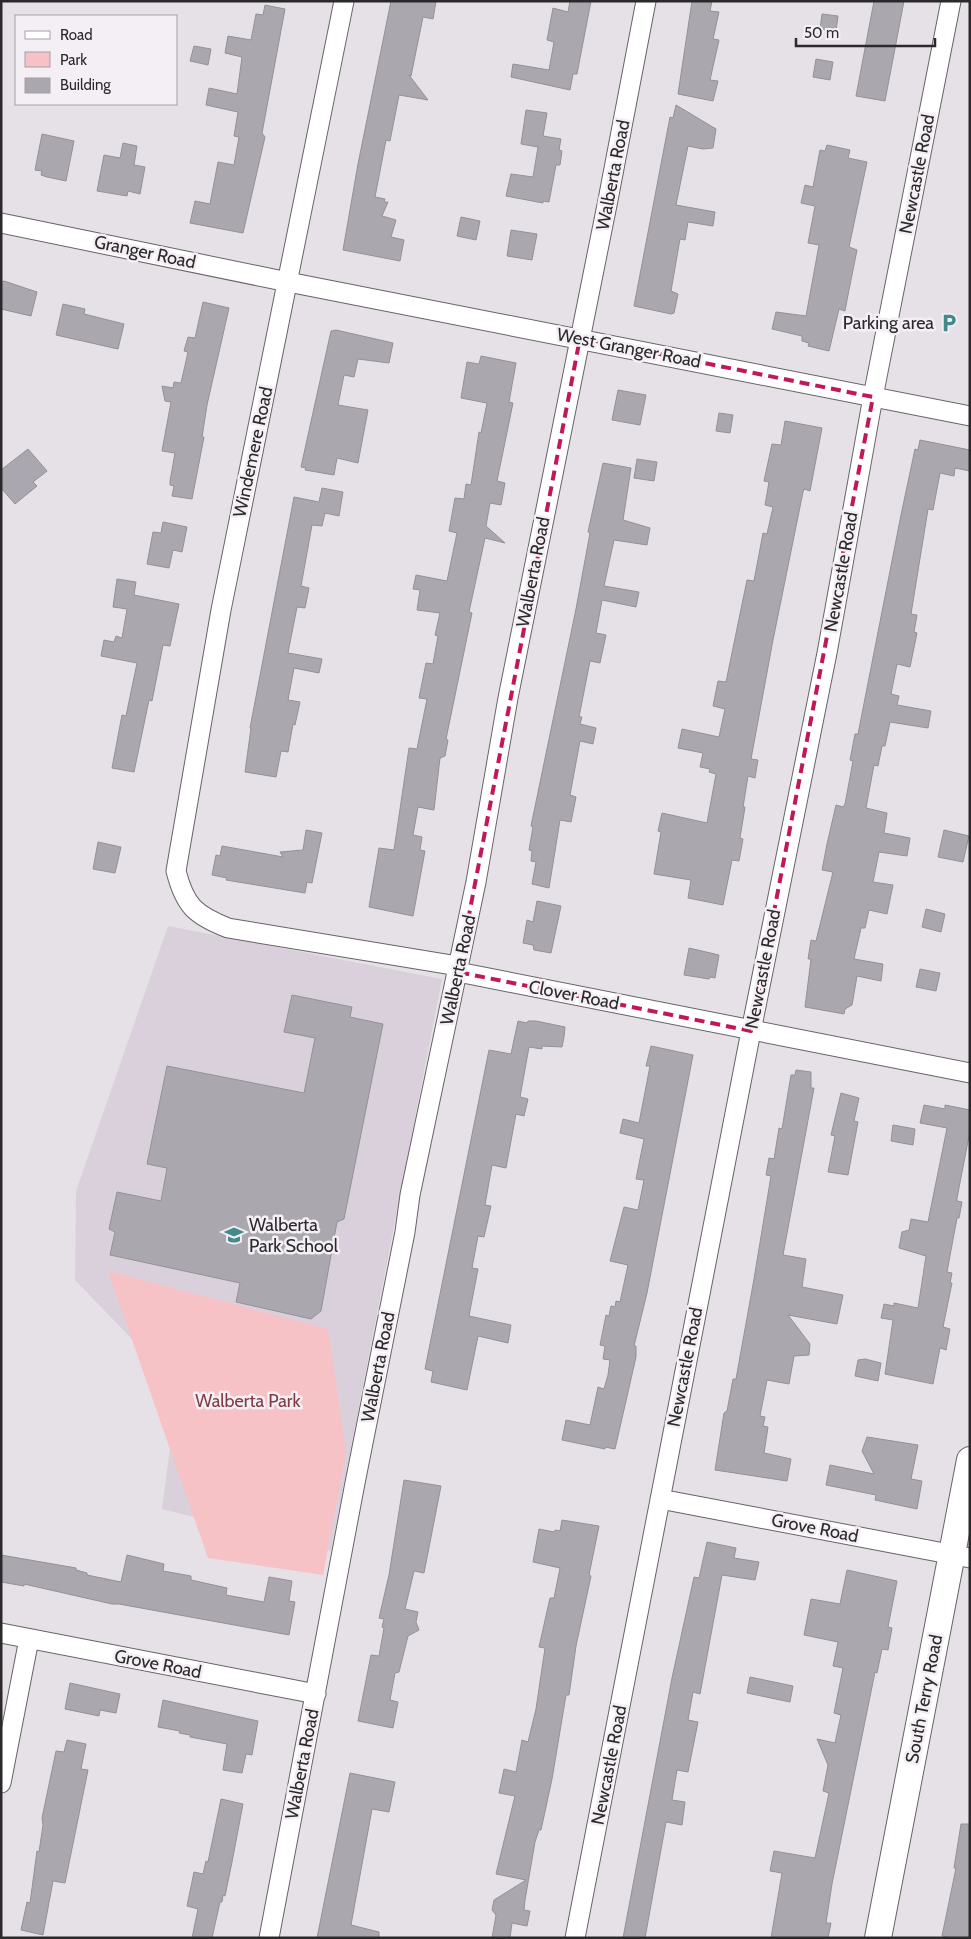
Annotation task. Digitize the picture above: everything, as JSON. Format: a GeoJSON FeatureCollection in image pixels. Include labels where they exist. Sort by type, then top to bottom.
{"type":"FeatureCollection","features":[{"type":"Feature","properties":{"kind":"street","name":"Windemere Road"},"geometry":{"type":"LineString","coordinates":[[188,903],[182,894],[176,871],[221,610],[344,1]]}},
{"type":"Feature","properties":{"kind":"street","name":"Walberta Road"},"geometry":{"type":"LineString","coordinates":[[269,1938],[406,1232],[410,1195],[458,972],[508,698],[646,1]]}},
{"type":"Feature","properties":{"kind":"street","name":"Newcastle Road"},"geometry":{"type":"LineString","coordinates":[[575,1938],[751,1031],[827,653],[873,397],[951,1]]}},
{"type":"Feature","properties":{"kind":"street","name":"Granger Road"},"geometry":{"type":"LineString","coordinates":[[1,223],[288,282]]}},
{"type":"Feature","properties":{"kind":"street","name":"West Granger Road"},"geometry":{"type":"LineString","coordinates":[[288,282],[970,416]]}},
{"type":"Feature","properties":{"kind":"street","name":"Clover Road"},"geometry":{"type":"LineString","coordinates":[[188,903],[206,920],[228,928],[452,965],[458,972],[970,1073]]}},
{"type":"Feature","properties":{"kind":"street","name":"South Terry Road"},"geometry":{"type":"LineString","coordinates":[[878,1938],[961,1557],[970,1460]]}},
{"type":"Feature","properties":{"kind":"street","name":"Grove Road"},"geometry":{"type":"LineString","coordinates":[[660,1499],[961,1557]]}},
{"type":"Feature","properties":{"kind":"street","name":"Grove Road"},"geometry":{"type":"LineString","coordinates":[[1,1633],[316,1694]]}},
{"type":"Feature","properties":{"kind":"street"},"geometry":{"type":"LineString","coordinates":[[1,1783],[29,1639]]}},
{"type":"Feature","properties":{"kind":"highlighted area"},"geometry":{"type":"Polygon","coordinates":[[[580,338],[873,397],[751,1031],[458,972],[580,338]]]}},
{"type":"Feature","properties":{"kind":"shaded area","name":"Walberta Park School"},"geometry":{"type":"Polygon","coordinates":[[[168,926],[442,979],[331,1551],[162,1509],[178,1387],[75,1280],[76,1191],[168,926]]]}},
{"type":"Feature","properties":{"kind":"green space","name":"Walberta Park"},"geometry":{"type":"Polygon","coordinates":[[[108,1271],[328,1329],[346,1452],[323,1575],[208,1558],[108,1271]]]}},
{"type":"Feature","properties":{"kind":"building"},"geometry":{"type":"Polygon","coordinates":[[[391,1],[436,1],[433,19],[423,17],[411,76],[409,75],[428,100],[399,95],[390,141],[386,140],[375,197],[385,199],[384,202],[388,202],[382,216],[396,220],[391,237],[404,240],[400,261],[343,250],[358,164],[391,1]]]}},
{"type":"Feature","properties":{"kind":"building"},"geometry":{"type":"Polygon","coordinates":[[[570,1],[591,1],[577,74],[573,74],[570,90],[511,77],[513,64],[549,70],[554,42],[547,40],[553,8],[568,12],[570,1]]]}},
{"type":"Feature","properties":{"kind":"building"},"geometry":{"type":"Polygon","coordinates":[[[692,1],[712,1],[710,11],[719,12],[713,39],[719,40],[710,80],[718,81],[713,101],[678,94],[692,1]]]}},
{"type":"Feature","properties":{"kind":"building"},"geometry":{"type":"Polygon","coordinates":[[[874,1],[904,1],[885,101],[856,96],[874,1]]]}},
{"type":"Feature","properties":{"kind":"building"},"geometry":{"type":"Polygon","coordinates":[[[265,5],[285,9],[262,133],[265,137],[243,233],[190,223],[195,201],[210,204],[218,162],[234,165],[239,137],[234,136],[238,112],[206,105],[209,88],[237,94],[242,57],[225,53],[228,36],[251,40],[256,14],[263,15],[265,5]]]}},
{"type":"Feature","properties":{"kind":"building"},"geometry":{"type":"Polygon","coordinates":[[[822,14],[838,16],[836,31],[820,29],[822,14]]]}},
{"type":"Feature","properties":{"kind":"building"},"geometry":{"type":"Polygon","coordinates":[[[194,46],[211,49],[208,65],[190,61],[194,46]]]}},
{"type":"Feature","properties":{"kind":"building"},"geometry":{"type":"Polygon","coordinates":[[[816,59],[833,62],[830,80],[813,77],[816,59]]]}},
{"type":"Feature","properties":{"kind":"building"},"geometry":{"type":"Polygon","coordinates":[[[676,105],[716,129],[713,148],[703,149],[688,146],[676,205],[715,212],[713,226],[688,222],[685,240],[680,239],[671,291],[678,294],[674,313],[671,314],[634,306],[670,117],[673,118],[676,105]]]}},
{"type":"Feature","properties":{"kind":"building"},"geometry":{"type":"Polygon","coordinates":[[[526,110],[547,113],[543,136],[561,139],[559,150],[562,151],[560,165],[556,165],[549,202],[543,201],[543,203],[506,196],[511,174],[533,177],[538,147],[521,144],[526,110]]]}},
{"type":"Feature","properties":{"kind":"building"},"geometry":{"type":"Polygon","coordinates":[[[42,134],[74,141],[66,181],[41,175],[42,171],[35,170],[42,134]]]}},
{"type":"Feature","properties":{"kind":"building"},"geometry":{"type":"Polygon","coordinates":[[[123,143],[137,146],[134,165],[145,167],[140,194],[128,191],[127,196],[97,191],[104,155],[120,158],[123,143]]]}},
{"type":"Feature","properties":{"kind":"building"},"geometry":{"type":"Polygon","coordinates":[[[827,145],[850,150],[848,158],[867,162],[849,247],[857,250],[845,311],[839,309],[829,351],[808,346],[809,343],[802,341],[802,336],[772,329],[776,312],[806,316],[819,245],[808,243],[815,206],[801,203],[805,185],[813,187],[820,150],[825,151],[827,145]]]}},
{"type":"Feature","properties":{"kind":"building"},"geometry":{"type":"Polygon","coordinates":[[[461,217],[480,221],[476,240],[457,236],[461,217]]]}},
{"type":"Feature","properties":{"kind":"building"},"geometry":{"type":"Polygon","coordinates":[[[511,230],[537,234],[532,260],[507,256],[511,230]]]}},
{"type":"Feature","properties":{"kind":"building"},"geometry":{"type":"Polygon","coordinates":[[[4,281],[37,292],[31,316],[1,309],[1,282],[4,281]]]}},
{"type":"Feature","properties":{"kind":"building"},"geometry":{"type":"Polygon","coordinates":[[[203,302],[229,308],[207,405],[202,437],[204,437],[192,499],[172,496],[174,486],[170,485],[170,481],[175,453],[162,451],[171,402],[165,401],[162,386],[173,388],[174,382],[181,383],[188,352],[184,351],[188,337],[195,338],[203,302]]]}},
{"type":"Feature","properties":{"kind":"building"},"geometry":{"type":"Polygon","coordinates":[[[63,304],[85,309],[84,314],[124,324],[118,349],[56,335],[63,304]]]}},
{"type":"Feature","properties":{"kind":"building"},"geometry":{"type":"Polygon","coordinates":[[[336,330],[393,343],[389,363],[358,359],[354,377],[344,375],[338,405],[368,410],[358,463],[337,458],[334,475],[305,470],[306,468],[301,467],[331,331],[336,330]]]}},
{"type":"Feature","properties":{"kind":"building"},"geometry":{"type":"Polygon","coordinates":[[[481,356],[516,363],[509,402],[513,403],[497,481],[505,483],[501,505],[490,503],[486,526],[505,543],[485,538],[469,612],[472,613],[446,739],[448,740],[445,756],[440,758],[434,810],[418,807],[413,835],[422,837],[420,850],[425,851],[413,916],[369,907],[379,848],[394,850],[409,748],[417,749],[427,699],[419,698],[426,663],[433,664],[438,636],[435,635],[440,613],[417,610],[420,590],[413,589],[416,575],[447,581],[457,533],[449,531],[455,498],[464,499],[466,484],[471,485],[479,432],[481,433],[487,403],[461,398],[467,362],[479,364],[481,356]]]}},
{"type":"Feature","properties":{"kind":"building"},"geometry":{"type":"Polygon","coordinates":[[[618,390],[646,395],[640,425],[612,420],[618,390]]]}},
{"type":"Feature","properties":{"kind":"building"},"geometry":{"type":"Polygon","coordinates":[[[719,413],[733,415],[730,433],[716,431],[719,413]]]}},
{"type":"Feature","properties":{"kind":"building"},"geometry":{"type":"Polygon","coordinates":[[[785,421],[822,428],[810,491],[804,489],[803,492],[773,640],[751,759],[758,760],[755,778],[748,776],[743,807],[745,807],[740,838],[743,839],[739,861],[732,860],[723,905],[688,898],[691,880],[654,874],[661,832],[658,831],[662,813],[707,823],[716,774],[709,772],[710,769],[700,767],[703,753],[678,748],[682,729],[719,737],[725,709],[713,706],[718,681],[726,682],[747,580],[754,581],[763,533],[767,534],[773,507],[765,505],[769,482],[764,481],[772,444],[781,445],[785,421]]]}},
{"type":"Feature","properties":{"kind":"building"},"geometry":{"type":"Polygon","coordinates":[[[920,440],[970,450],[970,471],[955,468],[954,476],[940,473],[933,510],[928,509],[911,614],[917,615],[914,632],[917,633],[910,667],[897,664],[891,694],[899,696],[897,705],[931,711],[928,728],[890,722],[878,766],[874,765],[866,808],[887,813],[884,833],[910,838],[907,856],[879,852],[873,882],[893,885],[887,914],[869,910],[865,928],[861,928],[854,959],[883,964],[881,981],[857,976],[852,1005],[845,1009],[844,1014],[805,1007],[811,959],[808,959],[811,940],[816,941],[833,872],[822,870],[827,844],[836,805],[843,807],[845,804],[853,761],[850,760],[855,734],[858,734],[915,449],[918,450],[920,440]]]}},
{"type":"Feature","properties":{"kind":"building"},"geometry":{"type":"Polygon","coordinates":[[[28,449],[47,471],[33,482],[37,486],[15,504],[1,488],[1,470],[28,449]]]}},
{"type":"Feature","properties":{"kind":"building"},"geometry":{"type":"Polygon","coordinates":[[[637,459],[657,462],[654,481],[634,478],[637,459]]]}},
{"type":"Feature","properties":{"kind":"building"},"geometry":{"type":"Polygon","coordinates":[[[603,463],[631,468],[623,520],[650,528],[647,545],[614,540],[604,586],[639,592],[636,607],[602,600],[596,633],[606,635],[600,663],[590,661],[579,717],[582,717],[580,724],[596,728],[593,744],[580,741],[570,795],[576,797],[571,822],[560,820],[549,888],[532,884],[536,862],[531,861],[532,851],[529,850],[533,827],[531,826],[576,609],[590,533],[588,532],[603,463]]]}},
{"type":"Feature","properties":{"kind":"building"},"geometry":{"type":"Polygon","coordinates":[[[322,488],[343,492],[339,516],[325,513],[322,526],[312,525],[301,586],[309,588],[305,608],[297,607],[288,653],[322,659],[319,673],[294,668],[288,700],[300,702],[295,725],[293,724],[288,752],[281,751],[276,777],[245,772],[250,728],[294,497],[319,502],[322,488]]]}},
{"type":"Feature","properties":{"kind":"building"},"geometry":{"type":"Polygon","coordinates":[[[163,522],[187,527],[182,552],[173,550],[169,568],[147,564],[153,532],[161,533],[163,522]]]}},
{"type":"Feature","properties":{"kind":"building"},"geometry":{"type":"Polygon","coordinates":[[[117,579],[136,582],[134,595],[179,604],[170,646],[163,645],[152,701],[149,700],[134,772],[112,768],[122,715],[126,716],[137,663],[101,656],[104,640],[114,642],[116,636],[122,638],[127,609],[113,607],[117,579]]]}},
{"type":"Feature","properties":{"kind":"building"},"geometry":{"type":"Polygon","coordinates":[[[306,830],[322,833],[312,883],[307,882],[305,893],[226,880],[227,878],[212,875],[216,855],[220,856],[222,846],[283,857],[280,852],[303,850],[306,830]]]}},
{"type":"Feature","properties":{"kind":"building"},"geometry":{"type":"Polygon","coordinates":[[[944,830],[969,836],[963,862],[938,857],[944,830]]]}},
{"type":"Feature","properties":{"kind":"building"},"geometry":{"type":"Polygon","coordinates":[[[98,842],[121,847],[115,873],[93,869],[98,842]]]}},
{"type":"Feature","properties":{"kind":"building"},"geometry":{"type":"Polygon","coordinates":[[[537,901],[561,906],[551,953],[534,950],[533,945],[523,943],[527,920],[533,922],[537,901]]]}},
{"type":"Feature","properties":{"kind":"building"},"geometry":{"type":"Polygon","coordinates":[[[926,909],[945,914],[941,932],[922,927],[926,909]]]}},
{"type":"Feature","properties":{"kind":"building"},"geometry":{"type":"Polygon","coordinates":[[[689,948],[719,955],[715,978],[710,977],[709,979],[684,975],[689,948]]]}},
{"type":"Feature","properties":{"kind":"building"},"geometry":{"type":"Polygon","coordinates":[[[920,969],[940,973],[936,991],[916,987],[920,969]]]}},
{"type":"Feature","properties":{"kind":"building"},"geometry":{"type":"Polygon","coordinates":[[[292,995],[352,1007],[350,1017],[383,1024],[344,1219],[337,1222],[321,1311],[311,1319],[236,1302],[240,1283],[110,1255],[115,1232],[109,1229],[117,1192],[161,1201],[167,1168],[147,1164],[167,1066],[304,1093],[315,1038],[284,1032],[292,995]]]}},
{"type":"Feature","properties":{"kind":"building"},"geometry":{"type":"Polygon","coordinates":[[[518,1021],[527,1023],[528,1021],[536,1021],[565,1027],[564,1037],[562,1047],[542,1046],[542,1049],[529,1047],[520,1097],[528,1099],[524,1116],[516,1114],[506,1168],[492,1165],[485,1205],[491,1206],[484,1237],[478,1236],[472,1268],[478,1269],[469,1316],[511,1325],[508,1343],[478,1336],[467,1390],[431,1382],[433,1371],[425,1369],[489,1050],[511,1054],[518,1021]]]}},
{"type":"Feature","properties":{"kind":"building"},"geometry":{"type":"Polygon","coordinates":[[[651,1046],[693,1055],[647,1293],[634,1346],[636,1346],[636,1357],[615,1449],[605,1447],[605,1449],[562,1440],[566,1420],[590,1425],[598,1387],[604,1389],[608,1375],[610,1360],[603,1359],[605,1346],[600,1345],[606,1315],[609,1316],[611,1306],[615,1307],[616,1301],[620,1302],[628,1265],[610,1261],[624,1207],[638,1210],[644,1180],[636,1179],[644,1139],[620,1133],[623,1119],[639,1123],[650,1066],[646,1066],[651,1046]]]}},
{"type":"Feature","properties":{"kind":"building"},"geometry":{"type":"Polygon","coordinates":[[[796,1070],[811,1072],[811,1088],[814,1088],[783,1255],[806,1259],[802,1287],[843,1295],[837,1324],[788,1315],[810,1344],[809,1355],[794,1356],[789,1384],[767,1380],[760,1416],[765,1417],[763,1426],[768,1427],[764,1453],[791,1459],[787,1481],[715,1470],[724,1413],[727,1411],[733,1379],[736,1379],[754,1279],[771,1176],[766,1175],[769,1158],[774,1159],[779,1128],[782,1129],[791,1075],[795,1075],[796,1070]]]}},
{"type":"Feature","properties":{"kind":"building"},"geometry":{"type":"Polygon","coordinates":[[[841,1093],[859,1098],[854,1121],[858,1122],[848,1175],[828,1172],[835,1136],[831,1135],[841,1093]]]}},
{"type":"Feature","properties":{"kind":"building"},"geometry":{"type":"Polygon","coordinates":[[[924,1105],[945,1109],[945,1105],[970,1110],[970,1131],[957,1198],[957,1201],[962,1202],[959,1218],[957,1218],[947,1272],[952,1273],[950,1283],[952,1283],[943,1327],[950,1329],[946,1350],[940,1348],[933,1384],[885,1374],[893,1320],[881,1318],[884,1304],[894,1306],[894,1303],[918,1308],[926,1256],[899,1248],[902,1232],[909,1230],[911,1219],[928,1222],[947,1128],[920,1123],[924,1105]]]}},
{"type":"Feature","properties":{"kind":"building"},"geometry":{"type":"Polygon","coordinates":[[[893,1125],[915,1129],[913,1145],[891,1141],[893,1125]]]}},
{"type":"Feature","properties":{"kind":"building"},"geometry":{"type":"Polygon","coordinates":[[[865,1359],[881,1363],[878,1381],[855,1376],[858,1360],[865,1359]]]}},
{"type":"Feature","properties":{"kind":"building"},"geometry":{"type":"Polygon","coordinates":[[[867,1437],[918,1445],[911,1479],[922,1481],[917,1509],[875,1500],[876,1495],[826,1485],[830,1465],[874,1474],[862,1451],[867,1437]]]}},
{"type":"Feature","properties":{"kind":"building"},"geometry":{"type":"Polygon","coordinates":[[[404,1480],[441,1486],[424,1573],[414,1571],[405,1609],[418,1612],[416,1622],[419,1630],[408,1636],[399,1672],[395,1673],[390,1700],[398,1702],[393,1728],[358,1721],[371,1655],[379,1656],[384,1619],[379,1618],[389,1575],[404,1480]]]}},
{"type":"Feature","properties":{"kind":"building"},"geometry":{"type":"Polygon","coordinates":[[[562,1520],[599,1526],[589,1575],[591,1576],[576,1646],[569,1695],[566,1695],[552,1779],[541,1830],[539,1830],[535,1842],[524,1910],[530,1911],[527,1926],[512,1923],[510,1938],[492,1938],[496,1915],[492,1910],[494,1900],[526,1880],[496,1874],[515,1796],[499,1793],[504,1769],[516,1772],[522,1740],[528,1742],[536,1709],[545,1648],[539,1647],[550,1598],[554,1598],[560,1568],[533,1562],[539,1529],[554,1532],[555,1530],[560,1531],[562,1520]]]}},
{"type":"Feature","properties":{"kind":"building"},"geometry":{"type":"Polygon","coordinates":[[[707,1542],[736,1548],[734,1558],[759,1562],[755,1580],[722,1575],[700,1694],[693,1692],[688,1720],[698,1722],[688,1772],[677,1770],[672,1800],[685,1802],[682,1825],[666,1822],[645,1938],[623,1938],[672,1678],[694,1577],[699,1578],[707,1542]]]}},
{"type":"Feature","properties":{"kind":"building"},"geometry":{"type":"Polygon","coordinates":[[[1,1555],[76,1568],[76,1570],[87,1573],[87,1575],[121,1582],[127,1555],[164,1564],[163,1571],[191,1576],[191,1580],[227,1588],[226,1595],[264,1602],[269,1577],[292,1581],[289,1601],[295,1602],[289,1635],[112,1604],[24,1584],[24,1586],[1,1582],[1,1555]]]}},
{"type":"Feature","properties":{"kind":"building"},"geometry":{"type":"Polygon","coordinates":[[[847,1570],[897,1581],[888,1627],[892,1628],[888,1650],[882,1649],[877,1673],[875,1672],[832,1884],[826,1923],[831,1923],[828,1938],[771,1938],[782,1873],[770,1871],[774,1851],[815,1858],[829,1793],[823,1791],[828,1765],[817,1739],[835,1743],[841,1715],[834,1713],[843,1668],[833,1666],[838,1642],[804,1635],[811,1599],[840,1604],[847,1570]]]}},
{"type":"Feature","properties":{"kind":"building"},"geometry":{"type":"Polygon","coordinates":[[[750,1677],[793,1686],[790,1702],[747,1693],[750,1677]]]}},
{"type":"Feature","properties":{"kind":"building"},"geometry":{"type":"Polygon","coordinates":[[[70,1683],[120,1694],[116,1713],[100,1710],[99,1716],[65,1709],[70,1683]]]}},
{"type":"Feature","properties":{"kind":"building"},"geometry":{"type":"Polygon","coordinates":[[[163,1700],[258,1721],[252,1755],[246,1754],[242,1773],[223,1770],[227,1744],[190,1737],[190,1735],[179,1733],[180,1731],[158,1727],[163,1700]]]}},
{"type":"Feature","properties":{"kind":"building"},"geometry":{"type":"Polygon","coordinates":[[[67,1740],[86,1744],[81,1769],[88,1770],[65,1883],[53,1881],[43,1935],[21,1930],[27,1902],[30,1903],[37,1851],[39,1852],[43,1825],[42,1818],[56,1751],[64,1752],[67,1740]]]}},
{"type":"Feature","properties":{"kind":"building"},"geometry":{"type":"Polygon","coordinates":[[[350,1773],[395,1782],[389,1812],[372,1809],[351,1925],[379,1932],[379,1938],[317,1938],[350,1773]]]}},
{"type":"Feature","properties":{"kind":"building"},"geometry":{"type":"Polygon","coordinates":[[[221,1799],[243,1804],[225,1896],[223,1895],[222,1902],[220,1902],[212,1938],[192,1938],[198,1909],[187,1906],[194,1872],[203,1874],[206,1861],[208,1862],[221,1799]]]}},
{"type":"Feature","properties":{"kind":"building"},"geometry":{"type":"Polygon","coordinates":[[[961,1824],[970,1824],[970,1938],[942,1936],[956,1868],[954,1868],[961,1824]]]}},
{"type":"Feature","properties":{"kind":"place","name":"Parking area"},"geometry":{"type":"Point","coordinates":[949,323]}},
{"type":"Feature","properties":{"kind":"place","name":"Walberta Park School"},"geometry":{"type":"Point","coordinates":[234,1235]}}]}
